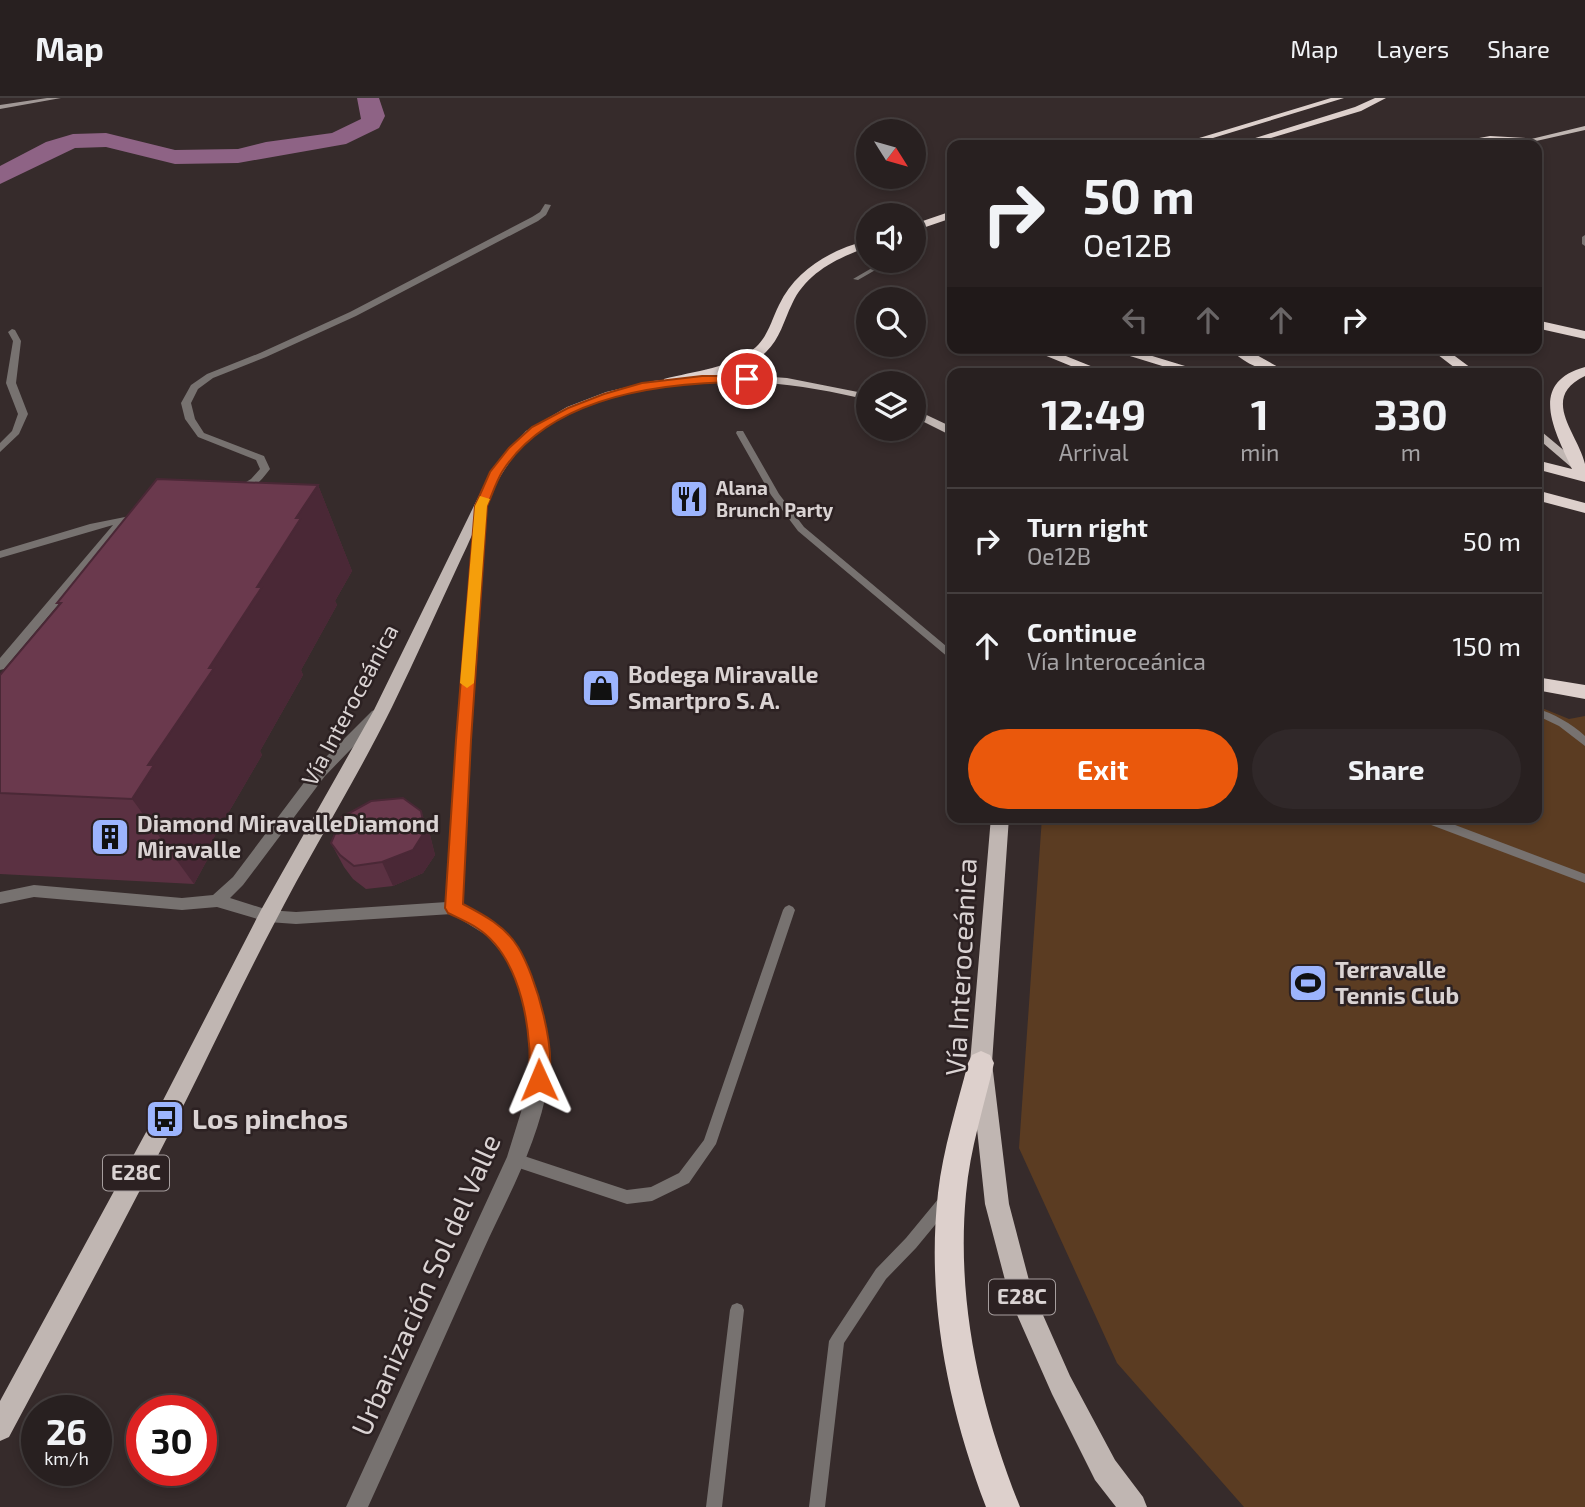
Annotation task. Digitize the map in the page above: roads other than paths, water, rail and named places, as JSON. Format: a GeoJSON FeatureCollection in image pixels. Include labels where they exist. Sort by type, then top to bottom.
{"type":"FeatureCollection","features":[{"type":"Feature","properties":{"kind":"highway"},"geometry":{"type":"LineString","coordinates":[[1198,140],[1340,98]]}},
{"type":"Feature","properties":{"kind":"highway"},"geometry":{"type":"LineString","coordinates":[[1255,140],[1358,109],[1382,98]]}},
{"type":"Feature","properties":{"kind":"highway"},"geometry":{"type":"LineString","coordinates":[[1483,140],[1508,140]]}},
{"type":"Feature","properties":{"kind":"highway"},"geometry":{"type":"LineString","coordinates":[[926,224],[947,216]]}},
{"type":"Feature","properties":{"kind":"highway"},"geometry":{"type":"LineString","coordinates":[[669,382],[736,363],[756,354],[769,342],[790,294],[810,270],[856,247]]}},
{"type":"Feature","properties":{"kind":"highway"},"geometry":{"type":"LineString","coordinates":[[1542,325],[1585,335]]}},
{"type":"Feature","properties":{"kind":"highway"},"geometry":{"type":"LineString","coordinates":[[1049,354],[1087,368]]}},
{"type":"Feature","properties":{"kind":"highway"},"geometry":{"type":"LineString","coordinates":[[1132,354],[1183,368]]}},
{"type":"Feature","properties":{"kind":"highway"},"geometry":{"type":"LineString","coordinates":[[1244,354],[1270,368]]}},
{"type":"Feature","properties":{"kind":"highway"},"geometry":{"type":"LineString","coordinates":[[1444,354],[1464,368]]}},
{"type":"Feature","properties":{"kind":"highway"},"geometry":{"type":"LineString","coordinates":[[1583,473],[1558,417],[1555,401],[1559,386],[1569,376],[1585,371]]}},
{"type":"Feature","properties":{"kind":"highway"},"geometry":{"type":"LineString","coordinates":[[1542,465],[1583,473]]}},
{"type":"Feature","properties":{"kind":"highway"},"geometry":{"type":"LineString","coordinates":[[1542,497],[1585,508]]}},
{"type":"Feature","properties":{"kind":"highway"},"geometry":{"type":"LineString","coordinates":[[1542,683],[1585,692]]}},
{"type":"Feature","properties":{"kind":"highway"},"geometry":{"type":"LineString","coordinates":[[981,1063],[952,1193],[950,1264],[954,1327],[969,1404],[1003,1507]]}},
{"type":"Feature","properties":{"kind":"main road"},"geometry":{"type":"LineString","coordinates":[[1531,140],[1585,128]]}},
{"type":"Feature","properties":{"kind":"main road"},"geometry":{"type":"LineString","coordinates":[[1450,354],[1465,368]]}},
{"type":"Feature","properties":{"kind":"main road","name":"Vía Interoceánica"},"geometry":{"type":"LineString","coordinates":[[0,1428],[165,1119],[268,916],[382,710],[496,472],[513,450],[536,429],[607,396],[669,382],[765,379],[836,388],[856,394]]}},
{"type":"Feature","properties":{"kind":"main road"},"geometry":{"type":"LineString","coordinates":[[926,419],[947,430]]}},
{"type":"Feature","properties":{"kind":"main road"},"geometry":{"type":"LineString","coordinates":[[1542,435],[1583,473]]}},
{"type":"Feature","properties":{"kind":"main road","name":"Vía Interoceánica"},"geometry":{"type":"LineString","coordinates":[[1000,823],[981,1063],[998,1204],[1019,1290],[1061,1385],[1105,1470],[1133,1507]]}},
{"type":"Feature","properties":{"kind":"street"},"geometry":{"type":"LineString","coordinates":[[0,107],[58,98]]}},
{"type":"Feature","properties":{"kind":"street"},"geometry":{"type":"LineString","coordinates":[[231,495],[255,481],[265,469],[260,458],[201,435],[190,419],[186,403],[194,387],[224,369],[263,355],[353,314],[535,219],[543,213],[547,205]]}},
{"type":"Feature","properties":{"kind":"street"},"geometry":{"type":"LineString","coordinates":[[0,449],[16,432],[23,414],[11,383],[16,341],[12,332]]}},
{"type":"Feature","properties":{"kind":"street"},"geometry":{"type":"LineString","coordinates":[[0,898],[34,891],[183,904],[217,901],[268,916],[296,918],[454,908],[464,726],[481,506]]}},
{"type":"Feature","properties":{"kind":"street"},"geometry":{"type":"LineString","coordinates":[[0,555],[94,526],[151,515]]}},
{"type":"Feature","properties":{"kind":"street"},"geometry":{"type":"LineString","coordinates":[[0,666],[123,521]]}},
{"type":"Feature","properties":{"kind":"street"},"geometry":{"type":"LineString","coordinates":[[217,901],[238,881],[320,772],[382,710]]}},
{"type":"Feature","properties":{"kind":"street","name":"Urbanización Sol del Valle"},"geometry":{"type":"LineString","coordinates":[[357,1507],[515,1160],[530,1120],[539,1080],[539,1043],[530,994],[511,950],[485,924],[454,908]]}},
{"type":"Feature","properties":{"kind":"lane"},"geometry":{"type":"LineString","coordinates":[[1585,237],[1585,244]]}},
{"type":"Feature","properties":{"kind":"lane"},"geometry":{"type":"LineString","coordinates":[[856,279],[867,273]]}},
{"type":"Feature","properties":{"kind":"lane"},"geometry":{"type":"LineString","coordinates":[[740,433],[775,495],[801,529],[947,652]]}},
{"type":"Feature","properties":{"kind":"lane"},"geometry":{"type":"LineString","coordinates":[[1542,713],[1576,731],[1585,742]]}},
{"type":"Feature","properties":{"kind":"lane"},"geometry":{"type":"LineString","coordinates":[[1438,823],[1585,878]]}},
{"type":"Feature","properties":{"kind":"lane"},"geometry":{"type":"LineString","coordinates":[[515,1160],[627,1197],[652,1194],[684,1178],[709,1144],[789,910]]}},
{"type":"Feature","properties":{"kind":"lane"},"geometry":{"type":"LineString","coordinates":[[817,1507],[837,1341],[881,1274],[911,1243],[952,1193]]}},
{"type":"Feature","properties":{"kind":"lane"},"geometry":{"type":"LineString","coordinates":[[715,1507],[737,1310]]}},
{"type":"Feature","properties":{"kind":"waterway"},"geometry":{"type":"LineString","coordinates":[[0,176],[54,147],[73,141],[106,140],[175,157],[238,156],[266,149],[338,139],[371,123],[374,116],[368,98]]}},
{"type":"Feature","properties":{"kind":"place","name":"Alana Brunch Party"},"geometry":{"type":"Point","coordinates":[689,499]}},
{"type":"Feature","properties":{"kind":"place","name":"Bodega Miravalle Smartpro S. A."},"geometry":{"type":"Point","coordinates":[601,688]}},
{"type":"Feature","properties":{"kind":"place","name":"Diamond MiravalleDiamond Miravalle"},"geometry":{"type":"Point","coordinates":[110,837]}},
{"type":"Feature","properties":{"kind":"place","name":"Terravalle Tennis Club"},"geometry":{"type":"Point","coordinates":[1308,983]}},
{"type":"Feature","properties":{"kind":"place","name":"Los pinchos"},"geometry":{"type":"Point","coordinates":[165,1119]}}]}
